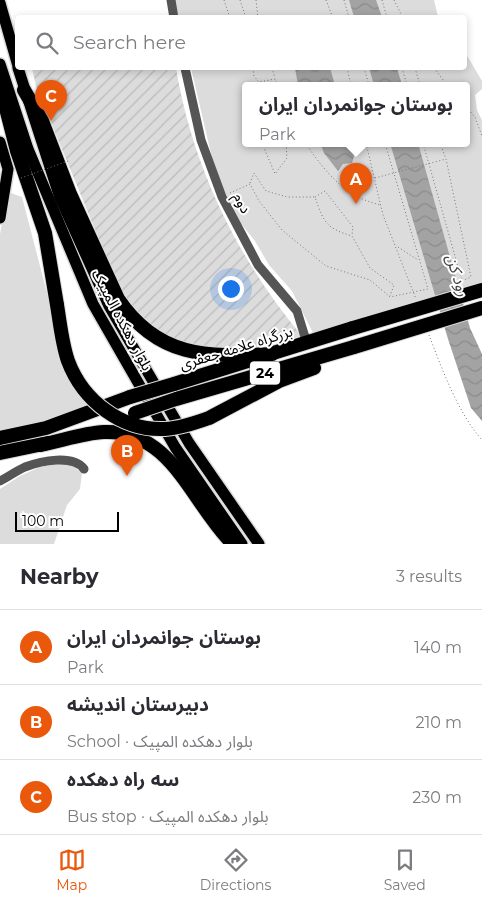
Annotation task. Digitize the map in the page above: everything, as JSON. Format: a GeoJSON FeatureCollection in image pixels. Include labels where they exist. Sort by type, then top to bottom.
{"type":"FeatureCollection","features":[{"type":"Feature","properties":{"kind":"highway"},"geometry":{"type":"LineString","coordinates":[[0,85],[17,151],[44,233],[68,361],[86,394],[109,414],[147,428],[165,429],[209,418],[280,381],[322,365],[354,347]]}},
{"type":"Feature","properties":{"kind":"highway"},"geometry":{"type":"LineString","coordinates":[[25,91],[42,120],[64,178],[118,299],[140,326],[154,337],[169,345],[196,352],[234,356],[272,354]]}},
{"type":"Feature","properties":{"kind":"highway","name":"بزرگراه علامه جعفری"},"geometry":{"type":"LineString","coordinates":[[0,438],[46,428],[130,397],[482,290]]}},
{"type":"Feature","properties":{"kind":"highway","name":"24"},"geometry":{"type":"LineString","coordinates":[[0,453],[40,445],[176,399],[482,308]]}},
{"type":"Feature","properties":{"kind":"highway"},"geometry":{"type":"LineString","coordinates":[[40,445],[103,432],[120,433],[152,444],[166,457],[233,544]]}},
{"type":"Feature","properties":{"kind":"main road","name":"بلوار دهکده المپیک"},"geometry":{"type":"LineString","coordinates":[[0,3],[15,56]]}},
{"type":"Feature","properties":{"kind":"main road","name":"بلوار دهکده المپیک"},"geometry":{"type":"LineString","coordinates":[[0,64],[28,150],[93,304],[175,447],[242,544]]}},
{"type":"Feature","properties":{"kind":"main road","name":"بلوار دهکده المپیک"},"geometry":{"type":"LineString","coordinates":[[19,70],[60,198],[109,306],[189,443],[259,544]]}},
{"type":"Feature","properties":{"kind":"main road"},"geometry":{"type":"LineString","coordinates":[[0,142],[8,169],[4,180],[0,218]]}},
{"type":"Feature","properties":{"kind":"street"},"geometry":{"type":"LineString","coordinates":[[170,0],[173,15]]}},
{"type":"Feature","properties":{"kind":"street","name":"دوم"},"geometry":{"type":"LineString","coordinates":[[185,70],[201,140],[222,197],[258,265],[297,311],[305,337]]}},
{"type":"Feature","properties":{"kind":"street"},"geometry":{"type":"LineString","coordinates":[[0,481],[24,467],[67,459],[80,463],[84,469]]}},
{"type":"Feature","properties":{"kind":"path"},"geometry":{"type":"LineString","coordinates":[[224,0],[229,15]]}},
{"type":"Feature","properties":{"kind":"path"},"geometry":{"type":"LineString","coordinates":[[240,0],[245,15]]}},
{"type":"Feature","properties":{"kind":"path"},"geometry":{"type":"LineString","coordinates":[[256,0],[258,15]]}},
{"type":"Feature","properties":{"kind":"path"},"geometry":{"type":"LineString","coordinates":[[326,0],[332,15]]}},
{"type":"Feature","properties":{"kind":"path"},"geometry":{"type":"LineString","coordinates":[[344,0],[348,15]]}},
{"type":"Feature","properties":{"kind":"path"},"geometry":{"type":"LineString","coordinates":[[382,0],[386,15]]}},
{"type":"Feature","properties":{"kind":"path"},"geometry":{"type":"LineString","coordinates":[[394,0],[401,15]]}},
{"type":"Feature","properties":{"kind":"path"},"geometry":{"type":"LineString","coordinates":[[253,70],[254,76],[259,82],[275,79]]}},
{"type":"Feature","properties":{"kind":"path"},"geometry":{"type":"LineString","coordinates":[[273,70],[276,82]]}},
{"type":"Feature","properties":{"kind":"path"},"geometry":{"type":"LineString","coordinates":[[365,70],[369,82]]}},
{"type":"Feature","properties":{"kind":"path"},"geometry":{"type":"LineString","coordinates":[[403,70],[406,82]]}},
{"type":"Feature","properties":{"kind":"path"},"geometry":{"type":"LineString","coordinates":[[416,70],[419,82]]}},
{"type":"Feature","properties":{"kind":"path"},"geometry":{"type":"LineString","coordinates":[[436,70],[446,82]]}},
{"type":"Feature","properties":{"kind":"path"},"geometry":{"type":"LineString","coordinates":[[470,111],[475,117],[482,136]]}},
{"type":"Feature","properties":{"kind":"path"},"geometry":{"type":"LineString","coordinates":[[264,147],[275,174],[287,158],[288,147]]}},
{"type":"Feature","properties":{"kind":"path"},"geometry":{"type":"LineString","coordinates":[[308,147],[325,171],[343,190],[366,202],[382,205]]}},
{"type":"Feature","properties":{"kind":"path"},"geometry":{"type":"LineString","coordinates":[[367,147],[376,178],[383,215],[417,302]]}},
{"type":"Feature","properties":{"kind":"path"},"geometry":{"type":"LineString","coordinates":[[386,147],[418,261],[428,289],[390,297]]}},
{"type":"Feature","properties":{"kind":"path"},"geometry":{"type":"LineString","coordinates":[[425,147],[462,281],[471,277],[446,159],[442,147]]}},
{"type":"Feature","properties":{"kind":"path"},"geometry":{"type":"LineString","coordinates":[[376,178],[446,159]]}},
{"type":"Feature","properties":{"kind":"path"},"geometry":{"type":"LineString","coordinates":[[21,178],[68,162]]}},
{"type":"Feature","properties":{"kind":"path"},"geometry":{"type":"LineString","coordinates":[[222,197],[250,184],[254,173],[266,191],[287,197],[315,198],[325,191],[353,227],[352,236],[370,268],[394,285],[390,297]]}},
{"type":"Feature","properties":{"kind":"path"},"geometry":{"type":"LineString","coordinates":[[250,184],[259,201],[282,230],[326,266],[370,280],[390,297]]}},
{"type":"Feature","properties":{"kind":"path"},"geometry":{"type":"LineString","coordinates":[[315,198],[324,222],[334,231],[352,236]]}},
{"type":"Feature","properties":{"kind":"path"},"geometry":{"type":"LineString","coordinates":[[397,247],[418,261]]}},
{"type":"Feature","properties":{"kind":"path"},"geometry":{"type":"LineString","coordinates":[[427,329],[441,365],[473,429],[482,440]]}},
{"type":"Feature","properties":{"kind":"shaded area"},"geometry":{"type":"Polygon","coordinates":[[[174,0],[434,0],[438,15],[178,15],[174,0]]]}},
{"type":"Feature","properties":{"kind":"shaded area"},"geometry":{"type":"Polygon","coordinates":[[[467,55],[482,81],[482,89],[475,95],[477,110],[482,120],[482,285],[413,302],[313,333],[292,291],[269,265],[255,241],[235,216],[212,158],[191,70],[467,70],[467,55]]]}},
{"type":"Feature","properties":{"kind":"shaded area"},"geometry":{"type":"Polygon","coordinates":[[[32,70],[176,70],[183,105],[193,141],[221,210],[238,244],[258,276],[302,336],[255,348],[230,350],[182,345],[141,320],[117,283],[36,86],[32,70]]]}},
{"type":"Feature","properties":{"kind":"shaded area"},"geometry":{"type":"Polygon","coordinates":[[[8,192],[22,197],[65,362],[92,406],[38,423],[0,431],[0,234],[8,192]]]}},
{"type":"Feature","properties":{"kind":"shaded area"},"geometry":{"type":"Polygon","coordinates":[[[68,462],[82,473],[80,489],[67,505],[54,544],[0,544],[0,489],[20,476],[40,467],[68,462]]]}},
{"type":"Feature","properties":{"kind":"water"},"geometry":{"type":"Polygon","coordinates":[[[349,0],[376,0],[381,15],[353,15],[349,0]]]}},
{"type":"Feature","properties":{"kind":"water"},"geometry":{"type":"Polygon","coordinates":[[[295,70],[331,70],[334,82],[297,82],[295,70]]]}},
{"type":"Feature","properties":{"kind":"water"},"geometry":{"type":"Polygon","coordinates":[[[370,70],[398,70],[401,82],[373,82],[370,70]]]}},
{"type":"Feature","properties":{"kind":"water"},"geometry":{"type":"Polygon","coordinates":[[[322,147],[352,147],[354,156],[352,163],[343,164],[338,171],[322,147]]]}},
{"type":"Feature","properties":{"kind":"water"},"geometry":{"type":"Polygon","coordinates":[[[391,147],[419,147],[470,328],[482,354],[482,421],[471,408],[448,339],[391,147]]]}},
{"type":"Feature","properties":{"kind":"place","name":"سه راه دهکده"},"geometry":{"type":"Point","coordinates":[51,121]}},
{"type":"Feature","properties":{"kind":"place","name":"بوستان جوانمردان ایران"},"geometry":{"type":"Point","coordinates":[356,204]}},
{"type":"Feature","properties":{"kind":"place","name":"دبیرستان اندیشه"},"geometry":{"type":"Point","coordinates":[127,476]}},
{"type":"Feature","properties":{"kind":"water label","name":"رود کن"},"geometry":{"type":"Point","coordinates":[458,275]}}]}
